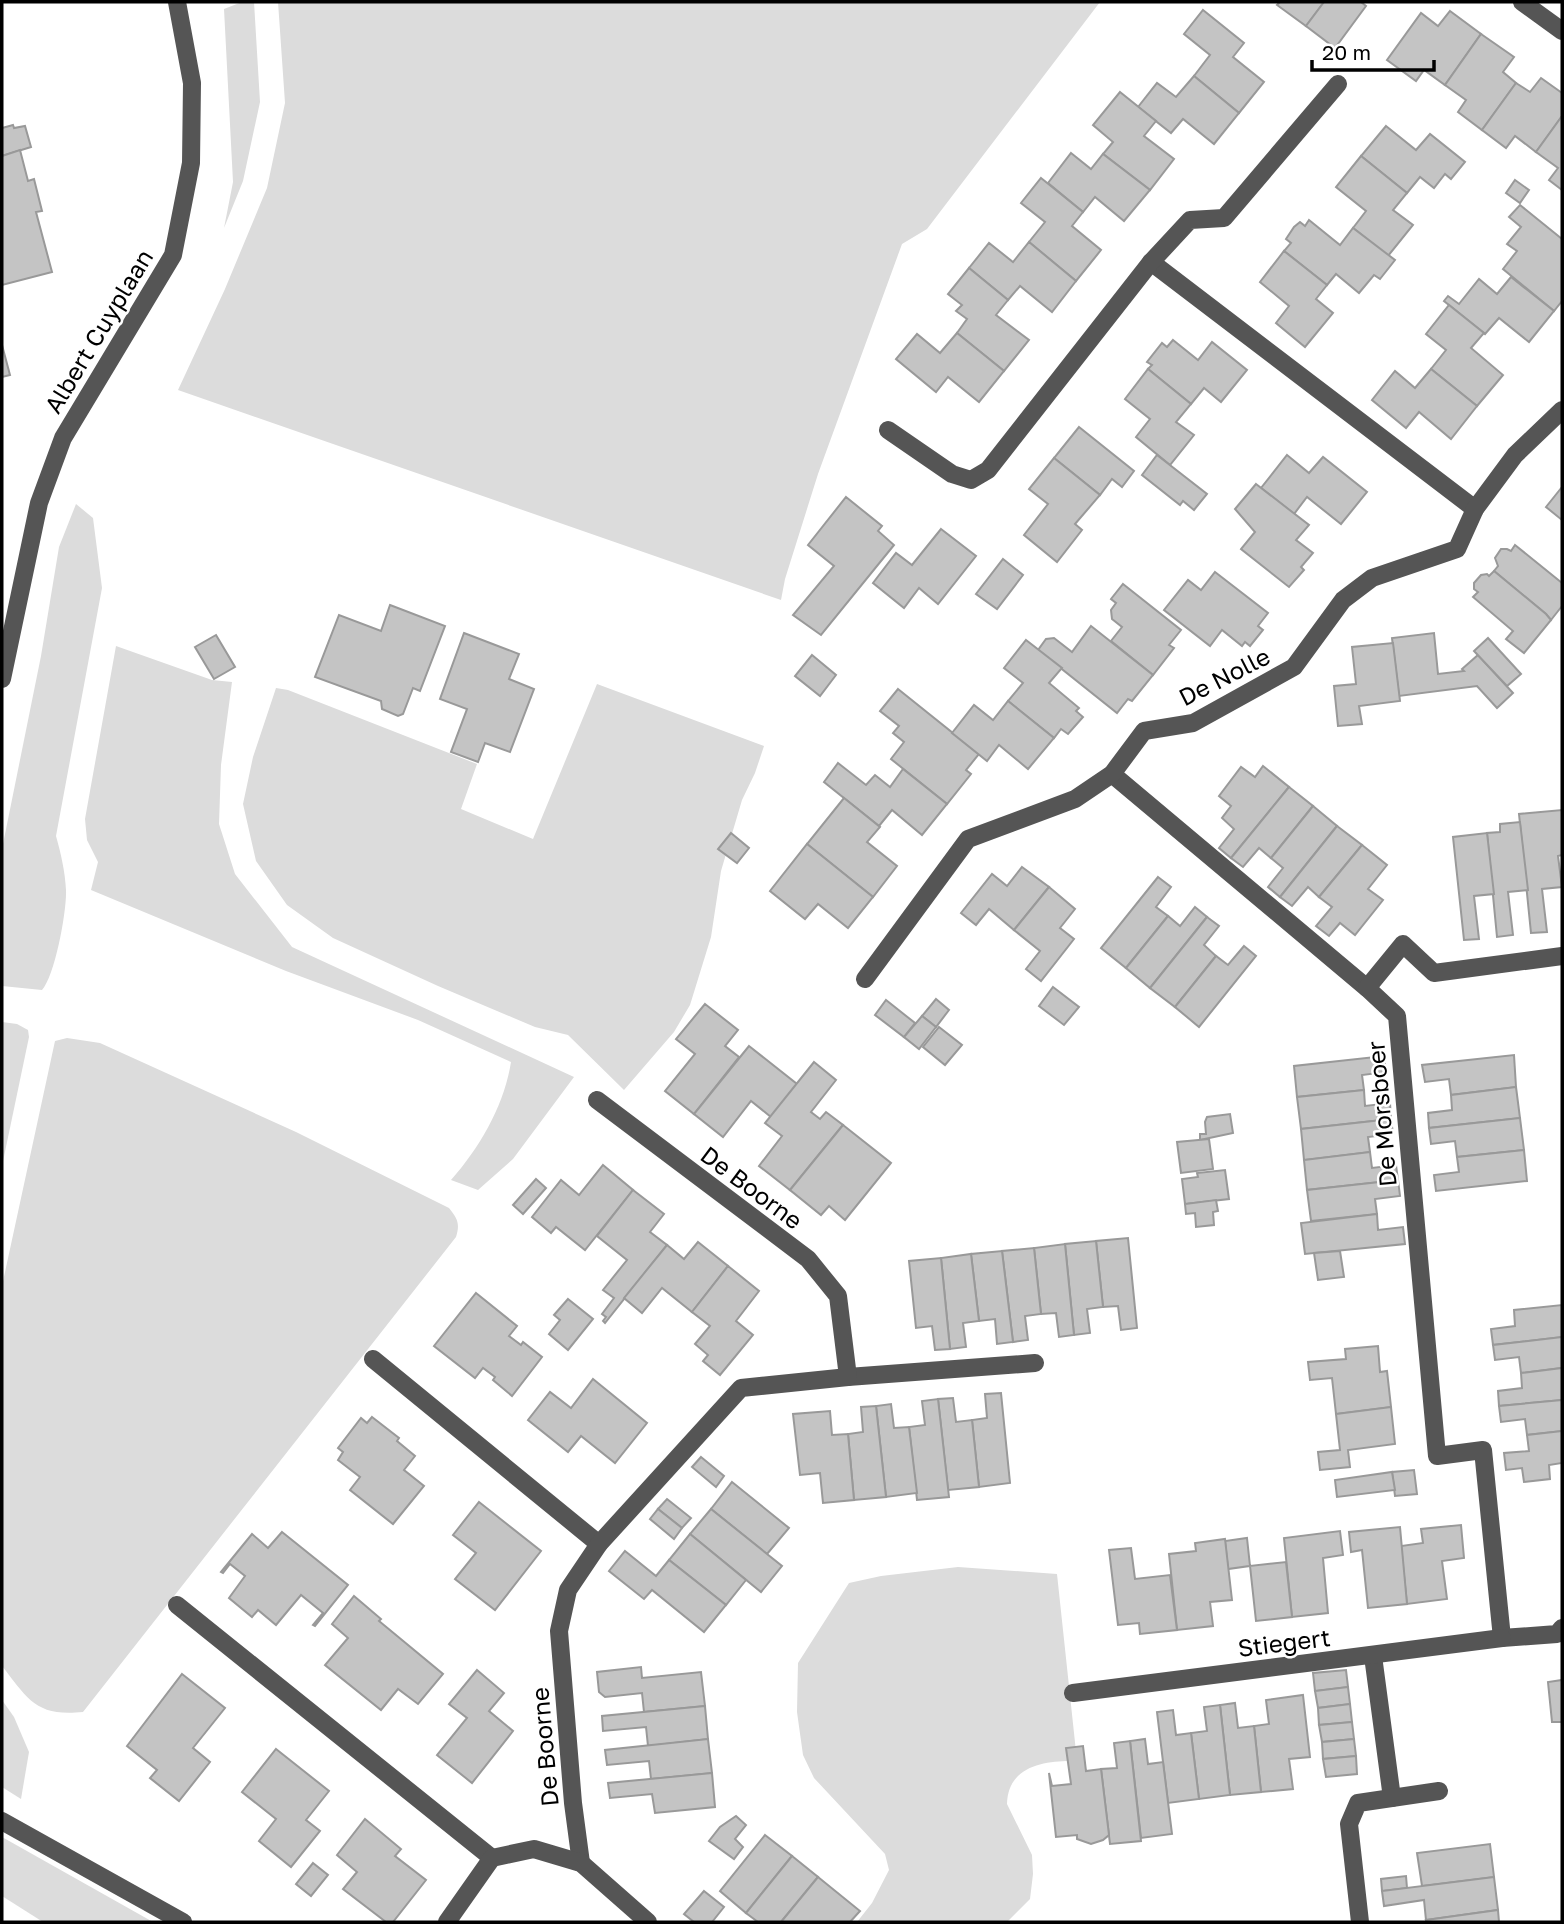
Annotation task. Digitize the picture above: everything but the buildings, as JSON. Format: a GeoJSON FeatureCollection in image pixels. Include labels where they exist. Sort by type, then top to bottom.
{"type":"FeatureCollection","features":[{"type":"Feature","properties":{"kind":"street","name":"Albert Cuyplaan"},"geometry":{"type":"LineString","coordinates":[[2,679],[39,503],[63,438],[173,254],[191,163],[192,83],[177,2]]}},
{"type":"Feature","properties":{"kind":"street"},"geometry":{"type":"LineString","coordinates":[[1522,2],[1562,31]]}},
{"type":"Feature","properties":{"kind":"street"},"geometry":{"type":"LineString","coordinates":[[888,430],[952,474],[971,480],[988,470],[1151,262],[1190,220],[1224,218],[1338,84]]}},
{"type":"Feature","properties":{"kind":"street"},"geometry":{"type":"LineString","coordinates":[[1151,262],[1475,509]]}},
{"type":"Feature","properties":{"kind":"street","name":"De Nolle"},"geometry":{"type":"LineString","coordinates":[[865,979],[968,839],[1075,799],[1112,774],[1144,731],[1193,723],[1294,667],[1343,600],[1372,578],[1457,549],[1475,509],[1515,455],[1562,410]]}},
{"type":"Feature","properties":{"kind":"street"},"geometry":{"type":"LineString","coordinates":[[1112,774],[1367,988],[1403,944],[1434,973],[1562,956]]}},
{"type":"Feature","properties":{"kind":"street","name":"De Morsboer"},"geometry":{"type":"LineString","coordinates":[[1367,988],[1397,1016],[1437,1456],[1483,1450],[1502,1638]]}},
{"type":"Feature","properties":{"kind":"street","name":"De Boorne"},"geometry":{"type":"LineString","coordinates":[[597,1100],[808,1259],[838,1296],[848,1377]]}},
{"type":"Feature","properties":{"kind":"street"},"geometry":{"type":"LineString","coordinates":[[373,1359],[599,1544]]}},
{"type":"Feature","properties":{"kind":"street","name":"De Boorne"},"geometry":{"type":"LineString","coordinates":[[581,1863],[573,1803],[559,1632],[568,1590],[599,1544],[741,1388],[1035,1363]]}},
{"type":"Feature","properties":{"kind":"street"},"geometry":{"type":"LineString","coordinates":[[177,1605],[492,1858]]}},
{"type":"Feature","properties":{"kind":"street","name":"Stiegert"},"geometry":{"type":"LineString","coordinates":[[1073,1693],[1502,1638],[1557,1634],[1562,1628]]}},
{"type":"Feature","properties":{"kind":"street"},"geometry":{"type":"LineString","coordinates":[[1373,1656],[1392,1798]]}},
{"type":"Feature","properties":{"kind":"street"},"geometry":{"type":"LineString","coordinates":[[1360,1922],[1349,1824],[1358,1803],[1439,1791]]}},
{"type":"Feature","properties":{"kind":"street"},"geometry":{"type":"LineString","coordinates":[[2,1821],[183,1922]]}},
{"type":"Feature","properties":{"kind":"street"},"geometry":{"type":"LineString","coordinates":[[447,1922],[492,1858],[534,1849],[581,1863],[648,1922]]}},
{"type":"Feature","properties":{"kind":"shaded area"},"geometry":{"type":"Polygon","coordinates":[[[242,2],[254,2],[260,102],[243,181],[224,228],[233,182],[224,9],[242,2]]]}},
{"type":"Feature","properties":{"kind":"shaded area"},"geometry":{"type":"Polygon","coordinates":[[[278,2],[1100,2],[927,229],[902,244],[818,474],[781,600],[178,390],[225,289],[267,188],[285,103],[278,2]]]}},
{"type":"Feature","properties":{"kind":"shaded area"},"geometry":{"type":"Polygon","coordinates":[[[76,504],[93,518],[102,588],[56,836],[66,890],[62,927],[56,957],[42,990],[2,986],[2,849],[41,656],[59,547],[76,504]]]}},
{"type":"Feature","properties":{"kind":"shaded area"},"geometry":{"type":"Polygon","coordinates":[[[116,646],[212,680],[232,682],[221,765],[219,824],[235,874],[292,947],[574,1077],[513,1159],[478,1190],[451,1180],[472,1154],[497,1110],[511,1062],[418,1020],[286,971],[91,890],[98,862],[87,840],[85,819],[116,646]]]}},
{"type":"Feature","properties":{"kind":"shaded area"},"geometry":{"type":"Polygon","coordinates":[[[597,684],[764,746],[742,800],[721,871],[711,937],[690,1005],[674,1032],[624,1090],[568,1035],[535,1027],[333,938],[287,905],[256,861],[243,804],[253,757],[276,688],[288,690],[477,764],[461,809],[533,839],[597,684]]]}},
{"type":"Feature","properties":{"kind":"shaded area"},"geometry":{"type":"Polygon","coordinates":[[[2,1022],[17,1024],[28,1030],[29,1037],[2,1166],[2,1022]]]}},
{"type":"Feature","properties":{"kind":"shaded area"},"geometry":{"type":"Polygon","coordinates":[[[67,1038],[100,1043],[296,1132],[449,1208],[458,1225],[456,1237],[83,1712],[67,1713],[54,1712],[35,1703],[2,1666],[2,1286],[55,1041],[67,1038]]]}},
{"type":"Feature","properties":{"kind":"shaded area"},"geometry":{"type":"Polygon","coordinates":[[[958,1567],[1057,1574],[1077,1761],[1053,1762],[1031,1768],[1021,1773],[1009,1791],[1007,1804],[1032,1855],[1033,1874],[1030,1899],[1007,1922],[857,1922],[872,1903],[889,1870],[885,1854],[814,1778],[803,1755],[797,1712],[798,1663],[849,1583],[881,1576],[958,1567]]]}},
{"type":"Feature","properties":{"kind":"shaded area"},"geometry":{"type":"Polygon","coordinates":[[[2,1700],[14,1717],[29,1752],[21,1799],[2,1787],[2,1700]]]}},
{"type":"Feature","properties":{"kind":"shaded area"},"geometry":{"type":"Polygon","coordinates":[[[2,1837],[153,1922],[43,1922],[2,1896],[2,1837]]]}}]}
